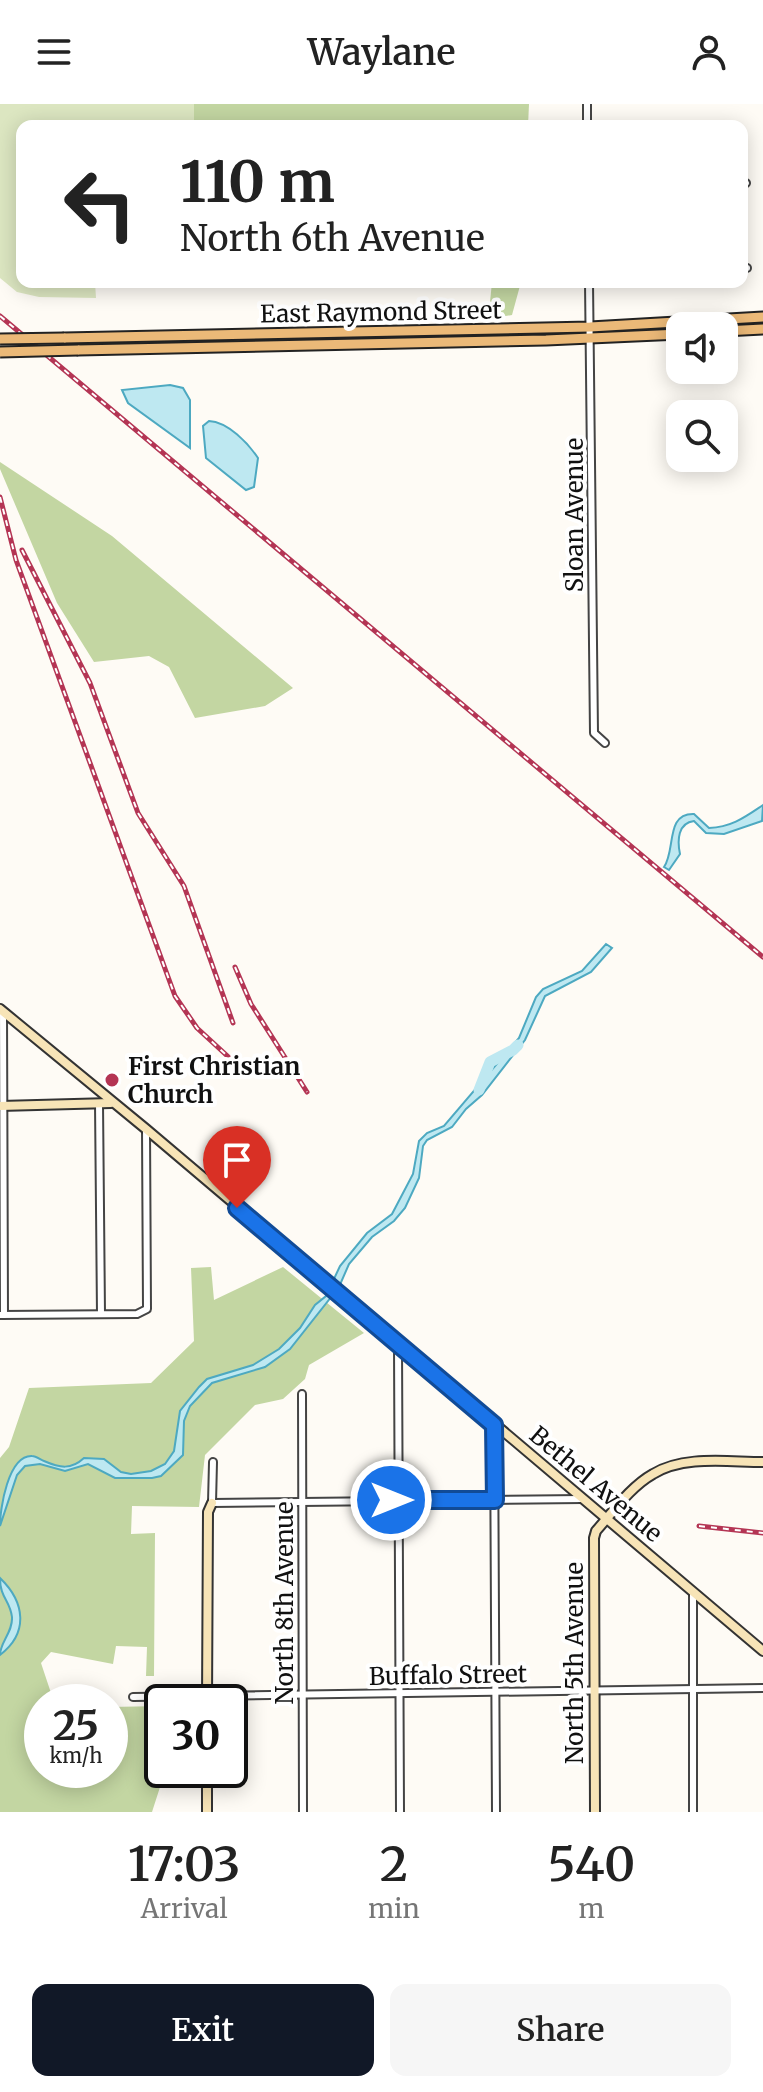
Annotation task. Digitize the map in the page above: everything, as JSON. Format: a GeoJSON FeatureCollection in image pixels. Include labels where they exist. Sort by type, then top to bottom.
{"type":"FeatureCollection","features":[{"type":"Feature","properties":{"kind":"main road","name":"East Raymond Street"},"geometry":{"type":"LineString","coordinates":[[0,339],[590,327],[763,317]]}},
{"type":"Feature","properties":{"kind":"main road"},"geometry":{"type":"LineString","coordinates":[[738,330],[763,329]]}},
{"type":"Feature","properties":{"kind":"main road"},"geometry":{"type":"LineString","coordinates":[[314,333],[315,345]]}},
{"type":"Feature","properties":{"kind":"main road","name":"East Raymond Street"},"geometry":{"type":"LineString","coordinates":[[0,352],[666,335]]}},
{"type":"Feature","properties":{"kind":"street","name":"Sloan Avenue"},"geometry":{"type":"LineString","coordinates":[[589,288],[594,733],[605,743]]}},
{"type":"Feature","properties":{"kind":"street","name":"Bethel Avenue"},"geometry":{"type":"LineString","coordinates":[[2,1011],[763,1651]]}},
{"type":"Feature","properties":{"kind":"street"},"geometry":{"type":"LineString","coordinates":[[2,1011],[2,1315],[137,1314],[147,1309],[146,1129]]}},
{"type":"Feature","properties":{"kind":"street"},"geometry":{"type":"LineString","coordinates":[[99,1103],[101,1314]]}},
{"type":"Feature","properties":{"kind":"street"},"geometry":{"type":"LineString","coordinates":[[1,1106],[111,1103]]}},
{"type":"Feature","properties":{"kind":"street"},"geometry":{"type":"LineString","coordinates":[[398,1344],[400,1812]]}},
{"type":"Feature","properties":{"kind":"street","name":"North 8th Avenue"},"geometry":{"type":"LineString","coordinates":[[302,1394],[303,1812]]}},
{"type":"Feature","properties":{"kind":"street"},"geometry":{"type":"LineString","coordinates":[[494,1425],[496,1812]]}},
{"type":"Feature","properties":{"kind":"street"},"geometry":{"type":"LineString","coordinates":[[207,1684],[208,1512],[212,1503],[213,1462]]}},
{"type":"Feature","properties":{"kind":"street"},"geometry":{"type":"LineString","coordinates":[[607,1519],[641,1483],[669,1467],[694,1463],[763,1462]]}},
{"type":"Feature","properties":{"kind":"street"},"geometry":{"type":"LineString","coordinates":[[212,1503],[583,1499]]}},
{"type":"Feature","properties":{"kind":"street","name":"North 5th Avenue"},"geometry":{"type":"LineString","coordinates":[[595,1812],[594,1538],[607,1519]]}},
{"type":"Feature","properties":{"kind":"street"},"geometry":{"type":"LineString","coordinates":[[693,1591],[693,1812]]}},
{"type":"Feature","properties":{"kind":"street","name":"Buffalo Street"},"geometry":{"type":"LineString","coordinates":[[248,1698],[763,1688]]}},
{"type":"Feature","properties":{"kind":"street","name":"Buffalo Street"},"geometry":{"type":"LineString","coordinates":[[133,1697],[144,1697]]}},
{"type":"Feature","properties":{"kind":"street"},"geometry":{"type":"LineString","coordinates":[[207,1788],[207,1812]]}},
{"type":"Feature","properties":{"kind":"green space"},"geometry":{"type":"Polygon","coordinates":[[[0,104],[194,104],[194,120],[16,120],[16,288],[95,288],[96,298],[39,297],[17,292],[0,278],[0,104]]]}},
{"type":"Feature","properties":{"kind":"green space"},"geometry":{"type":"Polygon","coordinates":[[[194,104],[529,104],[528,120],[194,120],[194,104]]]}},
{"type":"Feature","properties":{"kind":"green space"},"geometry":{"type":"Polygon","coordinates":[[[491,288],[519,288],[512,315],[494,318],[490,302],[491,288]]]}},
{"type":"Feature","properties":{"kind":"green space"},"geometry":{"type":"Polygon","coordinates":[[[0,462],[112,536],[293,688],[265,706],[195,718],[169,667],[149,656],[94,662],[57,603],[0,469],[0,462]]]}},
{"type":"Feature","properties":{"kind":"green space"},"geometry":{"type":"Polygon","coordinates":[[[211,1267],[214,1300],[283,1267],[364,1333],[309,1365],[305,1379],[283,1399],[255,1405],[205,1455],[199,1507],[132,1506],[131,1534],[155,1533],[154,1676],[146,1676],[147,1647],[116,1646],[113,1664],[51,1652],[41,1663],[48,1684],[24,1684],[24,1788],[128,1788],[128,1707],[144,1706],[144,1788],[160,1788],[152,1812],[0,1812],[0,1458],[9,1447],[29,1388],[151,1383],[194,1341],[191,1268],[211,1267]]]}},
{"type":"Feature","properties":{"kind":"water"},"geometry":{"type":"Polygon","coordinates":[[[170,385],[183,388],[190,400],[190,448],[128,403],[122,390],[170,385]]]}},
{"type":"Feature","properties":{"kind":"water"},"geometry":{"type":"Polygon","coordinates":[[[209,421],[230,429],[258,458],[254,487],[246,490],[206,458],[203,426],[209,421]]]}},
{"type":"Feature","properties":{"kind":"water"},"geometry":{"type":"Polygon","coordinates":[[[763,805],[762,821],[724,834],[706,833],[694,821],[689,822],[680,833],[680,854],[669,870],[664,867],[675,826],[685,815],[694,814],[709,828],[725,826],[763,805]]]}},
{"type":"Feature","properties":{"kind":"water"},"geometry":{"type":"Polygon","coordinates":[[[606,944],[612,948],[591,972],[545,996],[525,1040],[482,1095],[452,1127],[427,1140],[423,1146],[419,1178],[405,1208],[394,1221],[372,1237],[349,1264],[339,1287],[290,1349],[265,1367],[212,1383],[190,1406],[184,1421],[183,1455],[161,1476],[152,1478],[115,1478],[88,1464],[65,1471],[40,1464],[25,1466],[17,1475],[0,1526],[7,1484],[11,1473],[24,1458],[34,1456],[65,1467],[75,1465],[84,1458],[104,1459],[121,1472],[131,1474],[151,1471],[165,1464],[174,1451],[180,1411],[199,1387],[207,1379],[253,1365],[279,1349],[300,1328],[315,1305],[326,1296],[340,1266],[367,1233],[392,1214],[413,1174],[419,1141],[427,1133],[444,1126],[519,1038],[536,997],[543,989],[582,971],[606,944]]]}},
{"type":"Feature","properties":{"kind":"water"},"geometry":{"type":"Polygon","coordinates":[[[0,1578],[15,1597],[20,1617],[16,1637],[0,1655],[12,1617],[0,1578]]]}},
{"type":"Feature","properties":{"kind":"waterway"},"geometry":{"type":"LineString","coordinates":[[479,1090],[490,1062],[518,1045]]}},
{"type":"Feature","properties":{"kind":"railway"},"geometry":{"type":"LineString","coordinates":[[0,316],[763,957]]}},
{"type":"Feature","properties":{"kind":"railway"},"geometry":{"type":"LineString","coordinates":[[0,497],[16,560],[175,996],[197,1028],[235,1063]]}},
{"type":"Feature","properties":{"kind":"railway"},"geometry":{"type":"LineString","coordinates":[[22,550],[90,683],[138,813],[184,886],[233,1023]]}},
{"type":"Feature","properties":{"kind":"railway"},"geometry":{"type":"LineString","coordinates":[[235,967],[251,1004],[307,1092]]}},
{"type":"Feature","properties":{"kind":"railway"},"geometry":{"type":"LineString","coordinates":[[699,1526],[763,1533]]}},
{"type":"Feature","properties":{"kind":"place","name":"First Christian Church"},"geometry":{"type":"Point","coordinates":[112,1080]}},
{"type":"Feature","properties":{"kind":"route"},"geometry":{"type":"LineString","coordinates":[[237,1208],[494,1425],[495,1500],[391,1500]]}}]}
